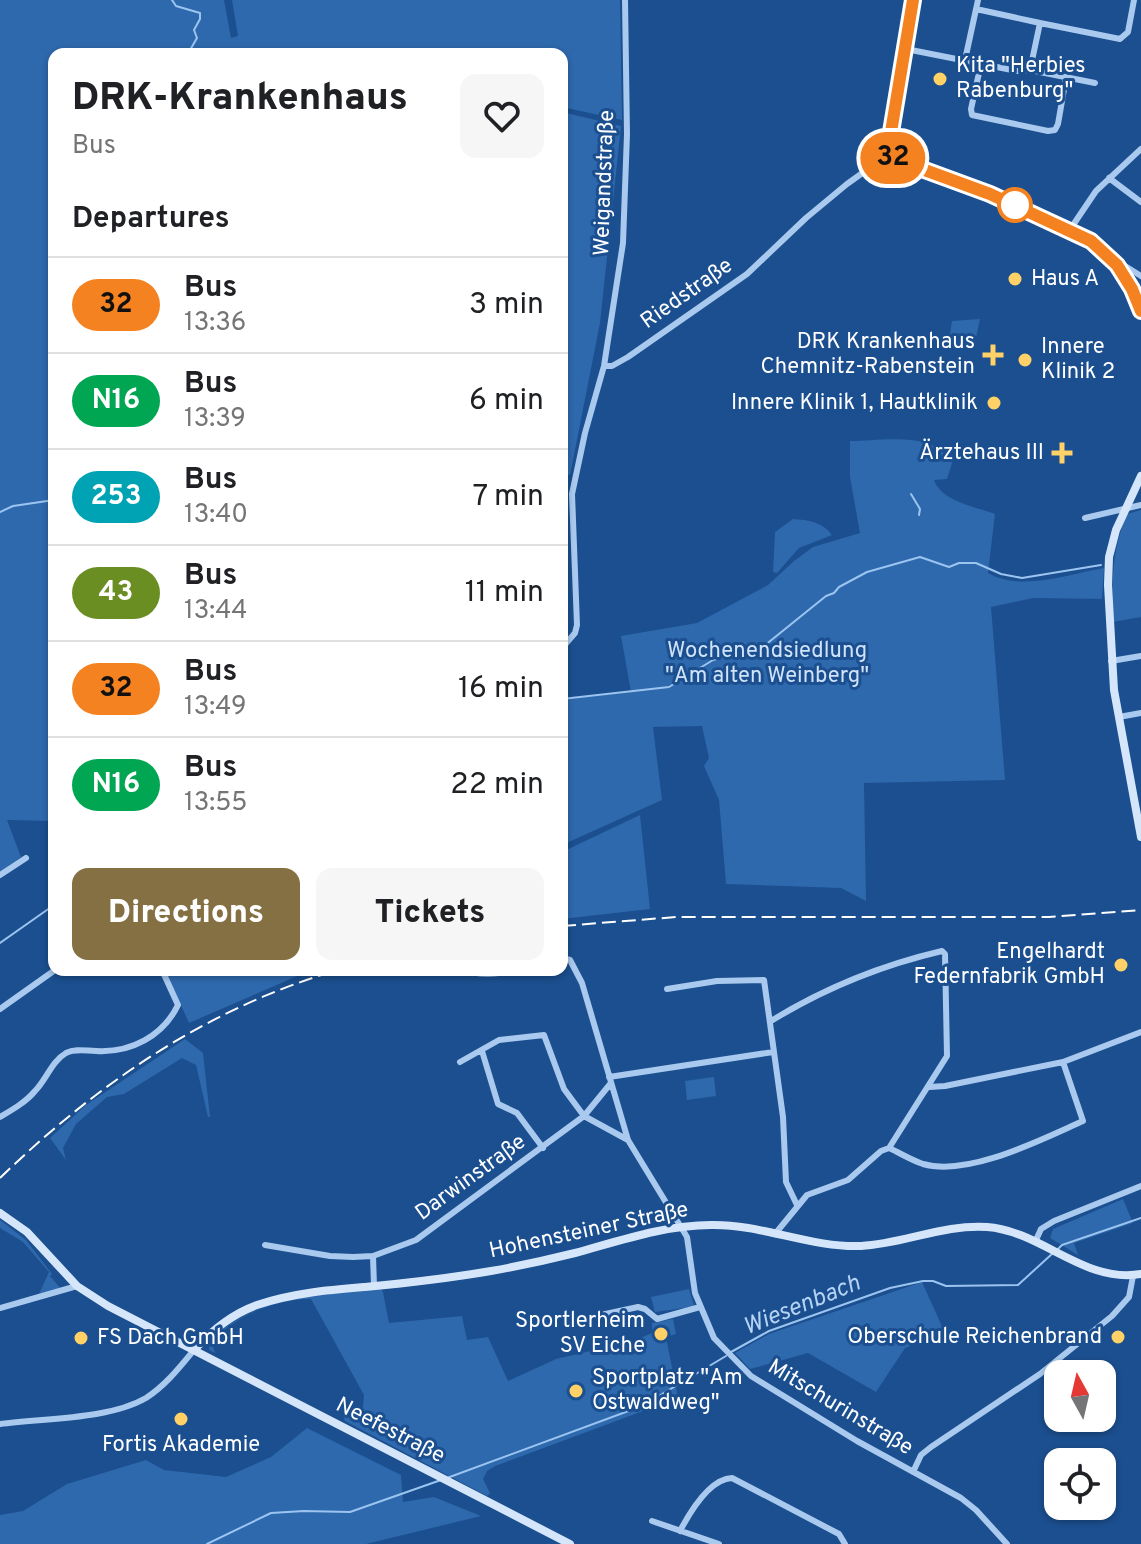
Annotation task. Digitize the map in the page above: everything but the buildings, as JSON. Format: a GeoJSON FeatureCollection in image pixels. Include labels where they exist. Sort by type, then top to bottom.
{"type":"FeatureCollection","features":[{"type":"Feature","properties":{"kind":"main road"},"geometry":{"type":"LineString","coordinates":[[913,0],[889,154],[892,158],[990,194],[1091,241],[1117,265],[1141,311]]}},
{"type":"Feature","properties":{"kind":"main road"},"geometry":{"type":"LineString","coordinates":[[1141,476],[1116,530],[1109,557],[1111,661],[1119,717],[1136,786],[1141,837]]}},
{"type":"Feature","properties":{"kind":"main road","name":"Neefestraße"},"geometry":{"type":"LineString","coordinates":[[0,1213],[27,1232],[77,1286],[108,1306],[570,1544]]}},
{"type":"Feature","properties":{"kind":"main road","name":"Hohensteiner Straße"},"geometry":{"type":"LineString","coordinates":[[194,1350],[231,1317],[259,1304],[312,1292],[524,1265],[683,1227],[720,1225],[858,1246],[972,1227],[1000,1229],[1036,1240],[1094,1270],[1137,1275]]}},
{"type":"Feature","properties":{"kind":"street","name":"Weigandstraße"},"geometry":{"type":"LineString","coordinates":[[604,366],[623,243],[627,134],[625,0]]}},
{"type":"Feature","properties":{"kind":"street"},"geometry":{"type":"LineString","coordinates":[[965,60],[978,0]]}},
{"type":"Feature","properties":{"kind":"street"},"geometry":{"type":"LineString","coordinates":[[976,9],[1120,39],[1128,32],[1134,0]]}},
{"type":"Feature","properties":{"kind":"street"},"geometry":{"type":"LineString","coordinates":[[1030,70],[1040,23]]}},
{"type":"Feature","properties":{"kind":"street"},"geometry":{"type":"LineString","coordinates":[[906,49],[1095,83]]}},
{"type":"Feature","properties":{"kind":"street"},"geometry":{"type":"LineString","coordinates":[[981,64],[972,115],[1048,131],[1055,130],[1058,124],[1066,78]]}},
{"type":"Feature","properties":{"kind":"street"},"geometry":{"type":"LineString","coordinates":[[1069,231],[1096,191],[1141,149]]}},
{"type":"Feature","properties":{"kind":"street","name":"Riedstraße"},"geometry":{"type":"LineString","coordinates":[[604,366],[612,366],[628,357],[726,290],[847,184],[889,154]]}},
{"type":"Feature","properties":{"kind":"street"},"geometry":{"type":"LineString","coordinates":[[1109,178],[1141,202]]}},
{"type":"Feature","properties":{"kind":"street"},"geometry":{"type":"LineString","coordinates":[[1117,265],[1125,266],[1141,276]]}},
{"type":"Feature","properties":{"kind":"street"},"geometry":{"type":"LineString","coordinates":[[568,641],[577,625],[572,494],[604,366]]}},
{"type":"Feature","properties":{"kind":"street"},"geometry":{"type":"LineString","coordinates":[[1085,518],[1141,505]]}},
{"type":"Feature","properties":{"kind":"street"},"geometry":{"type":"LineString","coordinates":[[1111,661],[1141,656]]}},
{"type":"Feature","properties":{"kind":"street"},"geometry":{"type":"LineString","coordinates":[[1119,717],[1141,713]]}},
{"type":"Feature","properties":{"kind":"street"},"geometry":{"type":"LineString","coordinates":[[0,875],[26,858]]}},
{"type":"Feature","properties":{"kind":"street"},"geometry":{"type":"LineString","coordinates":[[771,1021],[874,970],[902,960],[942,951],[945,954],[947,1056],[930,1087],[889,1148],[881,1151],[848,1180],[807,1195],[775,1234]]}},
{"type":"Feature","properties":{"kind":"street"},"geometry":{"type":"LineString","coordinates":[[568,960],[582,983],[628,1140],[683,1227]]}},
{"type":"Feature","properties":{"kind":"street"},"geometry":{"type":"LineString","coordinates":[[0,1009],[48,975]]}},
{"type":"Feature","properties":{"kind":"street"},"geometry":{"type":"LineString","coordinates":[[0,1117],[35,1092],[57,1060],[67,1053],[74,1050],[118,1049],[149,1039],[161,1030],[178,1005],[165,976]]}},
{"type":"Feature","properties":{"kind":"street"},"geometry":{"type":"LineString","coordinates":[[667,989],[717,981],[764,980],[783,1117],[786,1182],[797,1205]]}},
{"type":"Feature","properties":{"kind":"street"},"geometry":{"type":"LineString","coordinates":[[930,1087],[1063,1062],[1141,1032]]}},
{"type":"Feature","properties":{"kind":"street"},"geometry":{"type":"LineString","coordinates":[[460,1062],[499,1040],[544,1035],[564,1089],[584,1116],[628,1140]]}},
{"type":"Feature","properties":{"kind":"street"},"geometry":{"type":"LineString","coordinates":[[482,1051],[498,1104],[517,1113],[543,1148]]}},
{"type":"Feature","properties":{"kind":"street"},"geometry":{"type":"LineString","coordinates":[[610,1080],[773,1052]]}},
{"type":"Feature","properties":{"kind":"street"},"geometry":{"type":"LineString","coordinates":[[889,1148],[926,1165],[965,1163],[1026,1146],[1083,1121],[1063,1062]]}},
{"type":"Feature","properties":{"kind":"street","name":"Darwinstraße"},"geometry":{"type":"LineString","coordinates":[[265,1245],[330,1256],[373,1256],[416,1240],[584,1116],[610,1080]]}},
{"type":"Feature","properties":{"kind":"street"},"geometry":{"type":"LineString","coordinates":[[1036,1240],[1041,1229],[1054,1221],[1141,1186]]}},
{"type":"Feature","properties":{"kind":"street","name":"Mitschurinstraße"},"geometry":{"type":"LineString","coordinates":[[683,1227],[700,1307],[714,1338],[751,1376],[969,1504],[1007,1544]]}},
{"type":"Feature","properties":{"kind":"street"},"geometry":{"type":"LineString","coordinates":[[373,1256],[374,1286]]}},
{"type":"Feature","properties":{"kind":"street"},"geometry":{"type":"LineString","coordinates":[[913,1472],[921,1455],[931,1447],[1040,1374],[1112,1316],[1129,1297],[1137,1275]]}},
{"type":"Feature","properties":{"kind":"street"},"geometry":{"type":"LineString","coordinates":[[0,1308],[77,1286]]}},
{"type":"Feature","properties":{"kind":"street"},"geometry":{"type":"LineString","coordinates":[[587,1318],[638,1307],[657,1319],[700,1307]]}},
{"type":"Feature","properties":{"kind":"street"},"geometry":{"type":"LineString","coordinates":[[0,1424],[105,1411],[132,1404],[162,1385],[194,1350]]}},
{"type":"Feature","properties":{"kind":"street"},"geometry":{"type":"LineString","coordinates":[[680,1531],[688,1516],[716,1482],[732,1478],[839,1534],[845,1544]]}},
{"type":"Feature","properties":{"kind":"street"},"geometry":{"type":"LineString","coordinates":[[652,1521],[719,1544]]}},
{"type":"Feature","properties":{"kind":"green space"},"geometry":{"type":"Polygon","coordinates":[[[0,0],[224,0],[231,38],[238,36],[232,0],[620,0],[622,120],[568,108],[568,48],[48,48],[48,821],[7,820],[21,857],[0,872],[0,0]]]}},
{"type":"Feature","properties":{"kind":"green space"},"geometry":{"type":"Polygon","coordinates":[[[568,113],[621,126],[600,323],[570,475],[568,113]]]}},
{"type":"Feature","properties":{"kind":"green space"},"geometry":{"type":"Polygon","coordinates":[[[980,319],[975,342],[949,341],[952,321],[980,319]]]}},
{"type":"Feature","properties":{"kind":"green space","name":"Wochenendsiedlung \"Am alten Weinberg\""},"geometry":{"type":"Polygon","coordinates":[[[892,439],[934,446],[952,463],[947,479],[934,480],[938,487],[951,498],[995,514],[988,573],[1015,581],[1030,581],[1104,568],[1102,599],[1033,598],[991,607],[1005,780],[864,783],[866,901],[841,888],[726,884],[719,800],[704,766],[709,758],[702,726],[653,727],[662,800],[568,842],[568,699],[631,692],[621,636],[697,623],[768,585],[813,547],[860,533],[850,477],[850,441],[892,439]]]}},
{"type":"Feature","properties":{"kind":"green space"},"geometry":{"type":"Polygon","coordinates":[[[1141,510],[1141,617],[1113,622],[1113,580],[1118,540],[1127,514],[1141,510]]]}},
{"type":"Feature","properties":{"kind":"green space"},"geometry":{"type":"Polygon","coordinates":[[[793,519],[820,524],[832,535],[799,548],[777,573],[773,572],[775,532],[793,519]]]}},
{"type":"Feature","properties":{"kind":"green space"},"geometry":{"type":"Polygon","coordinates":[[[640,815],[650,909],[568,918],[568,849],[640,815]]]}},
{"type":"Feature","properties":{"kind":"green space"},"geometry":{"type":"Polygon","coordinates":[[[168,976],[297,976],[189,1023],[168,976]]]}},
{"type":"Feature","properties":{"kind":"green space"},"geometry":{"type":"Polygon","coordinates":[[[185,1039],[203,1053],[210,1117],[196,1065],[182,1058],[124,1094],[107,1097],[76,1124],[63,1148],[66,1160],[50,1138],[86,1105],[185,1039]]]}},
{"type":"Feature","properties":{"kind":"green space"},"geometry":{"type":"Polygon","coordinates":[[[714,1077],[716,1096],[687,1100],[685,1081],[714,1077]]]}},
{"type":"Feature","properties":{"kind":"green space"},"geometry":{"type":"Polygon","coordinates":[[[1123,1199],[1133,1223],[1074,1243],[1078,1255],[1050,1238],[1053,1229],[1123,1199]]]}},
{"type":"Feature","properties":{"kind":"green space"},"geometry":{"type":"Polygon","coordinates":[[[0,1220],[26,1240],[52,1274],[50,1276],[61,1289],[39,1294],[49,1272],[23,1242],[0,1228],[0,1220]]]}},
{"type":"Feature","properties":{"kind":"green space"},"geometry":{"type":"Polygon","coordinates":[[[922,1282],[945,1333],[905,1348],[876,1392],[808,1353],[750,1369],[735,1353],[769,1334],[922,1282]]]}},
{"type":"Feature","properties":{"kind":"green space"},"geometry":{"type":"Polygon","coordinates":[[[381,1289],[389,1323],[462,1316],[467,1340],[488,1337],[508,1381],[556,1359],[634,1341],[652,1333],[652,1323],[673,1319],[676,1334],[666,1337],[678,1398],[495,1466],[487,1471],[483,1479],[490,1493],[487,1496],[345,1421],[343,1416],[356,1415],[363,1407],[364,1395],[311,1299],[273,1304],[312,1296],[381,1289]]]}},
{"type":"Feature","properties":{"kind":"green space","name":"Sportplatz \"Am Ostwaldweg\""},"geometry":{"type":"Polygon","coordinates":[[[689,1289],[692,1307],[655,1312],[651,1297],[689,1289]]]}},
{"type":"Feature","properties":{"kind":"green space"},"geometry":{"type":"Polygon","coordinates":[[[254,1311],[212,1342],[215,1353],[209,1350],[210,1342],[227,1326],[254,1311]]]}},
{"type":"Feature","properties":{"kind":"green space"},"geometry":{"type":"Polygon","coordinates":[[[307,1428],[401,1475],[403,1502],[434,1497],[481,1516],[366,1544],[0,1544],[0,1515],[23,1511],[67,1484],[146,1460],[164,1470],[226,1477],[271,1457],[307,1428]]]}},
{"type":"Feature","properties":{"kind":"waterway"},"geometry":{"type":"LineString","coordinates":[[172,0],[176,6],[200,13],[194,30],[197,38],[191,48]]}},
{"type":"Feature","properties":{"kind":"waterway"},"geometry":{"type":"LineString","coordinates":[[911,494],[920,509],[919,515]]}},
{"type":"Feature","properties":{"kind":"waterway"},"geometry":{"type":"LineString","coordinates":[[0,512],[13,506],[48,501]]}},
{"type":"Feature","properties":{"kind":"waterway"},"geometry":{"type":"LineString","coordinates":[[568,698],[669,687],[713,660],[764,646],[826,596],[867,572],[920,557],[949,567],[959,563],[976,563],[1001,574],[1022,578],[1101,565]]}},
{"type":"Feature","properties":{"kind":"waterway"},"geometry":{"type":"LineString","coordinates":[[0,943],[48,909]]}},
{"type":"Feature","properties":{"kind":"waterway","name":"Wiesenbach"},"geometry":{"type":"LineString","coordinates":[[1058,1249],[1141,1218]]}},
{"type":"Feature","properties":{"kind":"waterway","name":"Wiesenbach"},"geometry":{"type":"LineString","coordinates":[[731,1352],[769,1331],[890,1288],[923,1281],[946,1286],[1018,1285],[1053,1253]]}},
{"type":"Feature","properties":{"kind":"waterway","name":"Wiesenbach"},"geometry":{"type":"LineString","coordinates":[[447,1478],[642,1406],[726,1356]]}},
{"type":"Feature","properties":{"kind":"waterway","name":"Wiesenbach"},"geometry":{"type":"LineString","coordinates":[[207,1544],[271,1513],[350,1512],[441,1480]]}},
{"type":"Feature","properties":{"kind":"railway"},"geometry":{"type":"LineString","coordinates":[[568,926],[676,917],[1049,917],[1141,910]]}},
{"type":"Feature","properties":{"kind":"railway"},"geometry":{"type":"LineString","coordinates":[[0,1178],[75,1111],[156,1053],[244,1005],[320,976]]}},
{"type":"Feature","properties":{"kind":"bus line","name":"32"},"geometry":{"type":"LineString","coordinates":[[913,0],[889,154],[892,158],[990,194],[1091,241],[1117,265],[1141,311]]}},
{"type":"Feature","properties":{"kind":"place","name":"Kita \"Herbies Rabenburg\""},"geometry":{"type":"Point","coordinates":[940,79]}},
{"type":"Feature","properties":{"kind":"place","name":"Haus A"},"geometry":{"type":"Point","coordinates":[1015,279]}},
{"type":"Feature","properties":{"kind":"place","name":"DRK Krankenhaus Chemnitz-Rabenstein"},"geometry":{"type":"Point","coordinates":[993,355]}},
{"type":"Feature","properties":{"kind":"place","name":"Innere Klinik 2"},"geometry":{"type":"Point","coordinates":[1025,360]}},
{"type":"Feature","properties":{"kind":"place","name":"Innere Klinik 1, Hautklinik"},"geometry":{"type":"Point","coordinates":[994,403]}},
{"type":"Feature","properties":{"kind":"place","name":"Ärztehaus III"},"geometry":{"type":"Point","coordinates":[1062,453]}},
{"type":"Feature","properties":{"kind":"place","name":"Engelhardt Federnfabrik GmbH"},"geometry":{"type":"Point","coordinates":[1121,965]}},
{"type":"Feature","properties":{"kind":"place","name":"Sportlerheim SV Eiche"},"geometry":{"type":"Point","coordinates":[661,1334]}},
{"type":"Feature","properties":{"kind":"place","name":"Oberschule Reichenbrand"},"geometry":{"type":"Point","coordinates":[1118,1337]}},
{"type":"Feature","properties":{"kind":"place","name":"FS Dach GmbH"},"geometry":{"type":"Point","coordinates":[81,1338]}},
{"type":"Feature","properties":{"kind":"place","name":"Sportplatz \"Am Ostwaldweg\""},"geometry":{"type":"Point","coordinates":[576,1391]}},
{"type":"Feature","properties":{"kind":"place","name":"Fortis Akademie"},"geometry":{"type":"Point","coordinates":[181,1419]}}]}
